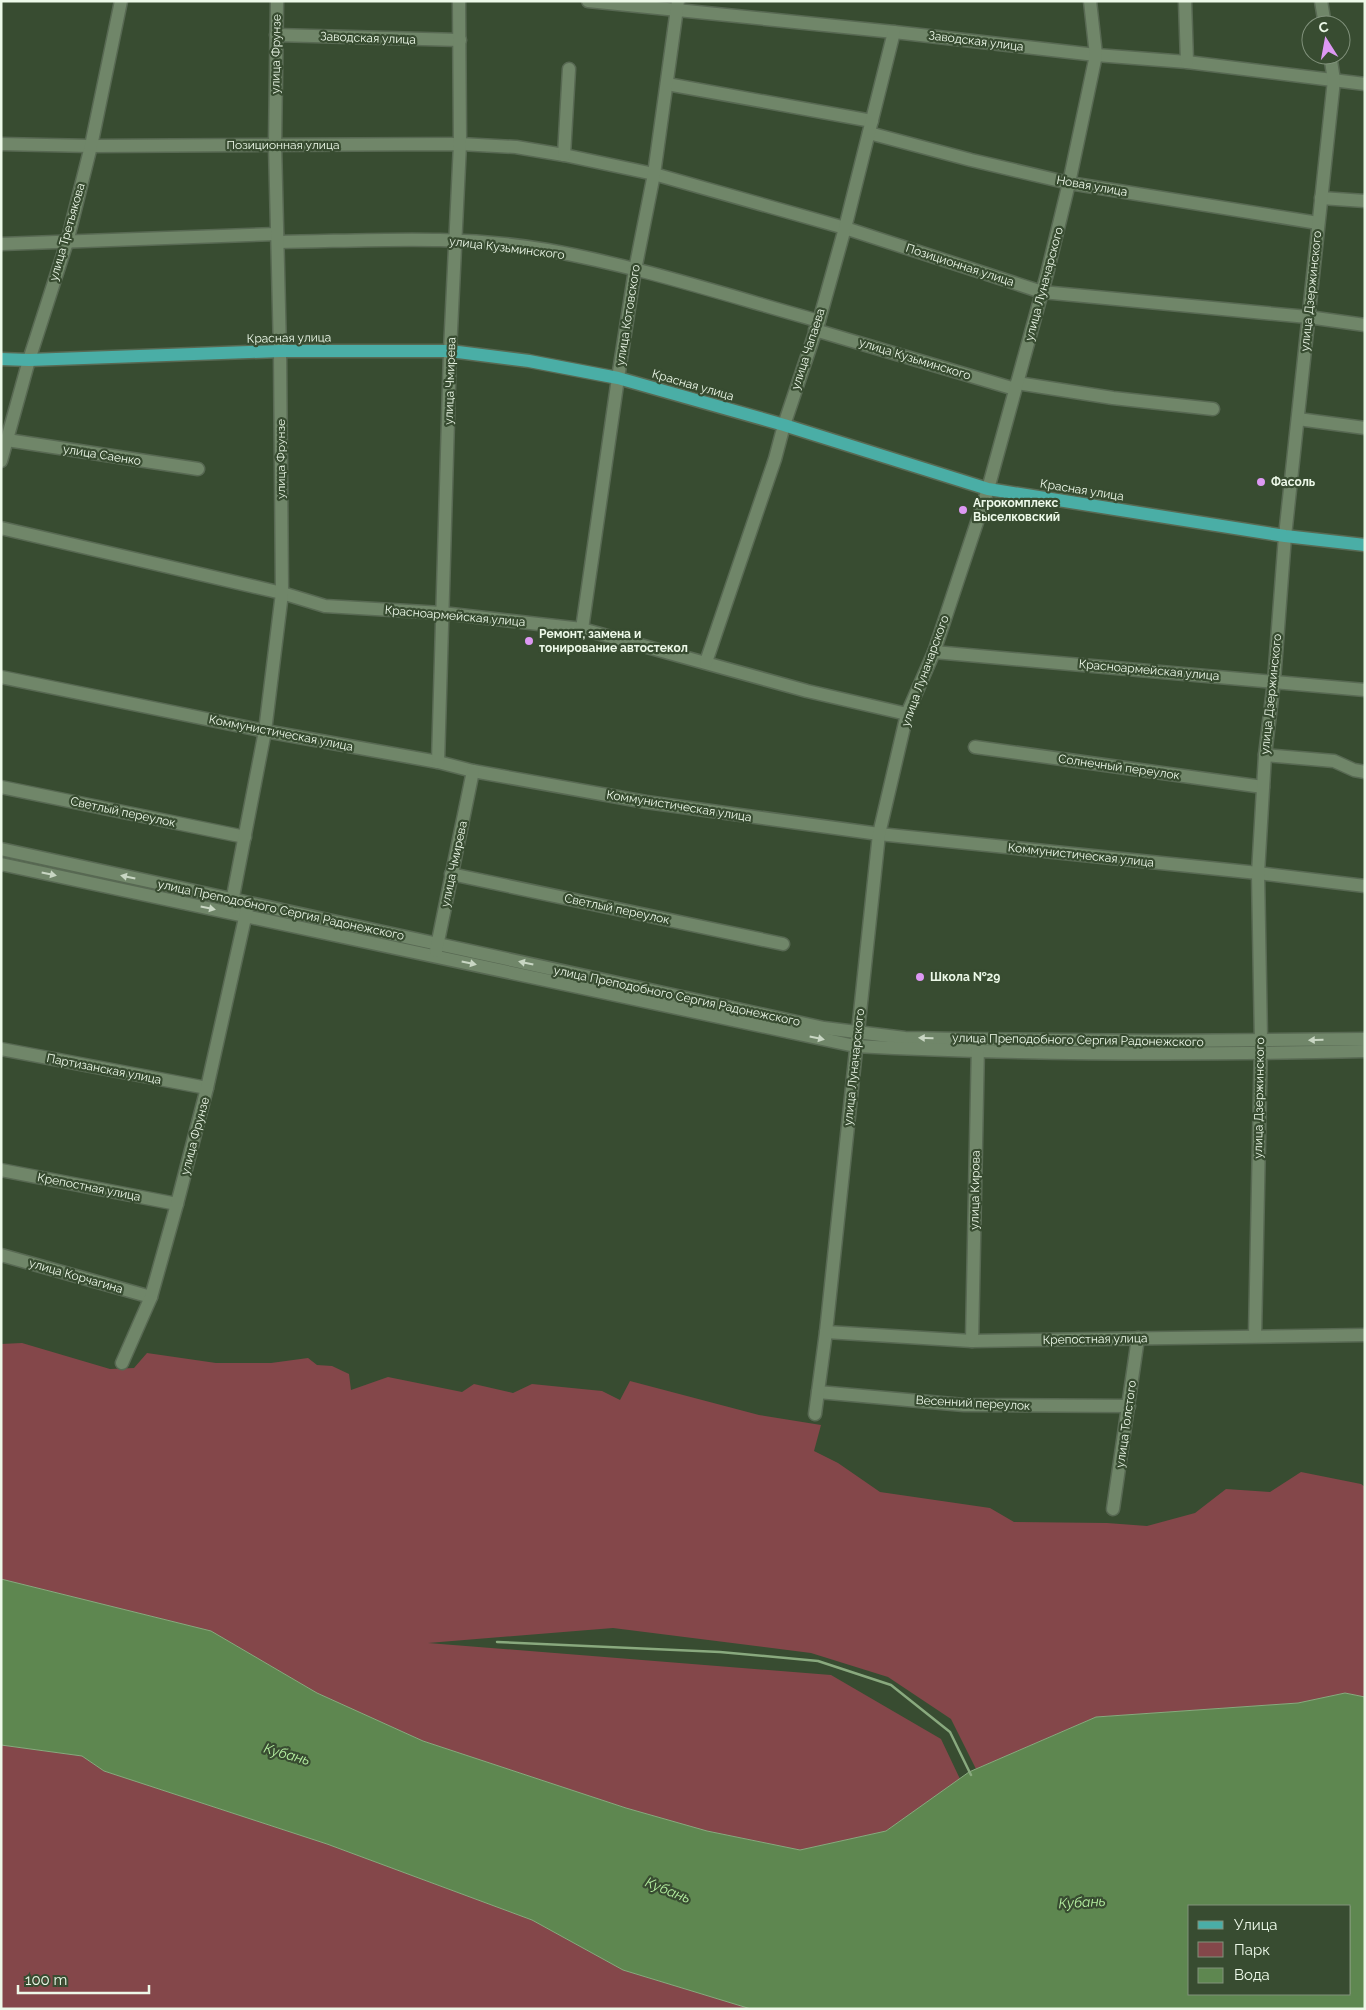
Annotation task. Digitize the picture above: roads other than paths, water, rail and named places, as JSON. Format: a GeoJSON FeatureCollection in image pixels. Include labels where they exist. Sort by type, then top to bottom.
{"type":"FeatureCollection","features":[{"type":"Feature","properties":{"kind":"main road","name":"Красная улица"},"geometry":{"type":"LineString","coordinates":[[1,359],[29,360],[280,351],[450,351],[529,361],[618,378],[784,425],[988,489],[1285,536],[1365,545]]}},
{"type":"Feature","properties":{"kind":"street","name":"улица Третьякова"},"geometry":{"type":"LineString","coordinates":[[1,460],[29,360],[67,242],[91,146],[121,1]]}},
{"type":"Feature","properties":{"kind":"street","name":"улица Фрунзе"},"geometry":{"type":"LineString","coordinates":[[232,906],[265,731],[282,593],[280,351],[275,145],[277,1]]}},
{"type":"Feature","properties":{"kind":"street","name":"улица Чмирева"},"geometry":{"type":"LineString","coordinates":[[438,762],[450,351],[460,144],[459,1]]}},
{"type":"Feature","properties":{"kind":"street","name":"Заводская улица"},"geometry":{"type":"LineString","coordinates":[[588,1],[678,6],[1096,55],[1187,62],[1365,84]]}},
{"type":"Feature","properties":{"kind":"street","name":"улица Луначарского"},"geometry":{"type":"LineString","coordinates":[[815,1414],[826,1332],[879,834],[907,714],[934,652],[988,489],[1042,292],[1069,183],[1096,55],[1090,1]]}},
{"type":"Feature","properties":{"kind":"street"},"geometry":{"type":"LineString","coordinates":[[1185,1],[1187,62]]}},
{"type":"Feature","properties":{"kind":"street"},"geometry":{"type":"LineString","coordinates":[[1321,1],[1323,15]]}},
{"type":"Feature","properties":{"kind":"street","name":"улица Котовского"},"geometry":{"type":"LineString","coordinates":[[582,629],[618,378],[635,270],[654,174],[678,6]]}},
{"type":"Feature","properties":{"kind":"street","name":"улица Чапаева"},"geometry":{"type":"LineString","coordinates":[[706,662],[775,459],[784,425],[817,325],[845,228],[894,32]]}},
{"type":"Feature","properties":{"kind":"street","name":"Заводская улица"},"geometry":{"type":"LineString","coordinates":[[276,35],[460,40]]}},
{"type":"Feature","properties":{"kind":"street","name":"улица Дзержинского"},"geometry":{"type":"LineString","coordinates":[[1255,1336],[1260,1048],[1258,873],[1263,787],[1274,681],[1285,536],[1334,80],[1332,65]]}},
{"type":"Feature","properties":{"kind":"street"},"geometry":{"type":"LineString","coordinates":[[564,154],[569,69]]}},
{"type":"Feature","properties":{"kind":"street","name":"Новая улица"},"geometry":{"type":"LineString","coordinates":[[667,84],[871,127],[971,160],[1069,183],[1318,223]]}},
{"type":"Feature","properties":{"kind":"street","name":"Позиционная улица"},"geometry":{"type":"LineString","coordinates":[[1,144],[91,146],[460,144],[516,147],[564,154],[654,174],[845,228],[1042,292],[1308,317],[1365,325]]}},
{"type":"Feature","properties":{"kind":"street"},"geometry":{"type":"LineString","coordinates":[[1321,198],[1365,201]]}},
{"type":"Feature","properties":{"kind":"street","name":"улица Кузьминского"},"geometry":{"type":"LineString","coordinates":[[1,244],[277,238],[455,240],[546,250],[635,270],[1016,386],[1213,408]]}},
{"type":"Feature","properties":{"kind":"street"},"geometry":{"type":"LineString","coordinates":[[1298,419],[1365,428]]}},
{"type":"Feature","properties":{"kind":"street","name":"улица Саенко"},"geometry":{"type":"LineString","coordinates":[[7,440],[198,469]]}},
{"type":"Feature","properties":{"kind":"street","name":"Красноармейская улица"},"geometry":{"type":"LineString","coordinates":[[1,528],[282,593],[325,606],[442,613],[582,629],[807,691],[907,714]]}},
{"type":"Feature","properties":{"kind":"street","name":"Красноармейская улица"},"geometry":{"type":"LineString","coordinates":[[934,652],[1365,690]]}},
{"type":"Feature","properties":{"kind":"street","name":"Коммунистическая улица"},"geometry":{"type":"LineString","coordinates":[[1,677],[265,731],[646,802],[879,834],[1258,873],[1365,886]]}},
{"type":"Feature","properties":{"kind":"street","name":"Солнечный переулок"},"geometry":{"type":"LineString","coordinates":[[975,748],[1263,787]]}},
{"type":"Feature","properties":{"kind":"street"},"geometry":{"type":"LineString","coordinates":[[1265,755],[1334,761],[1354,770],[1365,772]]}},
{"type":"Feature","properties":{"kind":"street","name":"улица Чмирева"},"geometry":{"type":"LineString","coordinates":[[436,950],[473,771]]}},
{"type":"Feature","properties":{"kind":"street","name":"Светлый переулок"},"geometry":{"type":"LineString","coordinates":[[1,787],[245,836]]}},
{"type":"Feature","properties":{"kind":"street","name":"улица Преподобного Сергия Радонежского"},"geometry":{"type":"LineString","coordinates":[[1,849],[247,910],[436,950],[824,1028],[978,1046]]}},
{"type":"Feature","properties":{"kind":"street","name":"улица Преподобного Сергия Радонежского"},"geometry":{"type":"LineString","coordinates":[[1,864],[232,906]]}},
{"type":"Feature","properties":{"kind":"street","name":"Светлый переулок"},"geometry":{"type":"LineString","coordinates":[[451,874],[783,944]]}},
{"type":"Feature","properties":{"kind":"street","name":"улица Фрунзе"},"geometry":{"type":"LineString","coordinates":[[122,1363],[151,1297],[177,1204],[207,1088],[247,910]]}},
{"type":"Feature","properties":{"kind":"street","name":"улица Преподобного Сергия Радонежского"},"geometry":{"type":"LineString","coordinates":[[436,950],[855,1046],[1260,1048],[1365,1051]]}},
{"type":"Feature","properties":{"kind":"street","name":"улица Преподобного Сергия Радонежского"},"geometry":{"type":"LineString","coordinates":[[1260,1048],[1365,1040]]}},
{"type":"Feature","properties":{"kind":"street","name":"улица Кирова"},"geometry":{"type":"LineString","coordinates":[[972,1341],[978,1046]]}},
{"type":"Feature","properties":{"kind":"street","name":"Партизанская улица"},"geometry":{"type":"LineString","coordinates":[[1,1049],[207,1088]]}},
{"type":"Feature","properties":{"kind":"street","name":"Крепостная улица"},"geometry":{"type":"LineString","coordinates":[[1,1170],[177,1204]]}},
{"type":"Feature","properties":{"kind":"street","name":"улица Корчагина"},"geometry":{"type":"LineString","coordinates":[[1,1255],[151,1297]]}},
{"type":"Feature","properties":{"kind":"street","name":"Крепостная улица"},"geometry":{"type":"LineString","coordinates":[[826,1332],[972,1341],[1365,1335]]}},
{"type":"Feature","properties":{"kind":"street","name":"улица Толстого"},"geometry":{"type":"LineString","coordinates":[[1113,1509],[1138,1338]]}},
{"type":"Feature","properties":{"kind":"street","name":"Весенний переулок"},"geometry":{"type":"LineString","coordinates":[[818,1392],[964,1405],[1129,1406]]}},
{"type":"Feature","properties":{"kind":"water","name":"Кубань"},"geometry":{"type":"Polygon","coordinates":[[[1,1579],[211,1631],[317,1693],[423,1741],[626,1808],[707,1831],[800,1850],[886,1831],[969,1772],[1096,1717],[1298,1703],[1345,1693],[1365,1697],[1365,2009],[751,2009],[623,1970],[532,1920],[327,1844],[104,1771],[82,1756],[1,1745],[1,1579]]]}},
{"type":"Feature","properties":{"kind":"waterway"},"geometry":{"type":"LineString","coordinates":[[497,1642],[720,1652],[818,1661],[891,1685],[950,1732],[971,1775]]}},
{"type":"Feature","properties":{"kind":"place","name":"Фасоль"},"geometry":{"type":"Point","coordinates":[1261,482]}},
{"type":"Feature","properties":{"kind":"place","name":"Агрокомплекс Выселковский"},"geometry":{"type":"Point","coordinates":[963,510]}},
{"type":"Feature","properties":{"kind":"place","name":"Ремонт, замена и тонирование автостекол"},"geometry":{"type":"Point","coordinates":[529,641]}},
{"type":"Feature","properties":{"kind":"place","name":"Школа №29"},"geometry":{"type":"Point","coordinates":[920,977]}}]}
